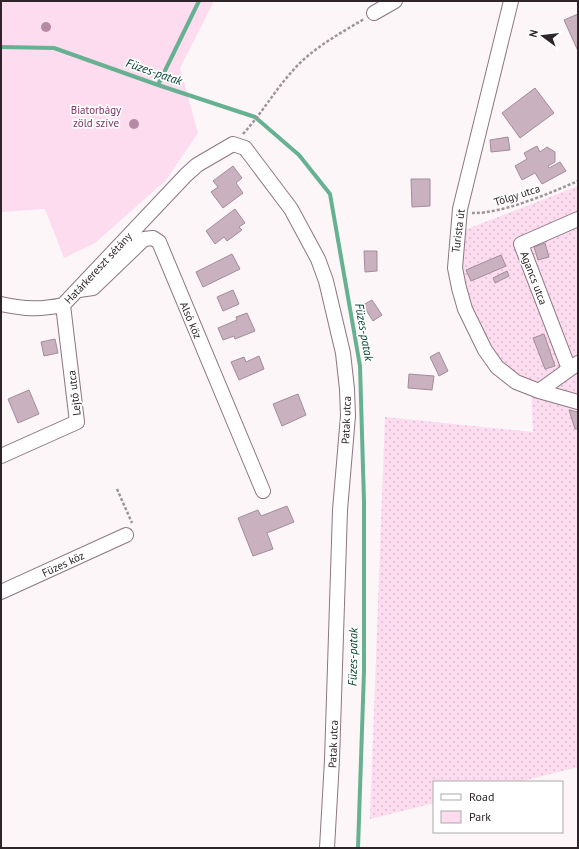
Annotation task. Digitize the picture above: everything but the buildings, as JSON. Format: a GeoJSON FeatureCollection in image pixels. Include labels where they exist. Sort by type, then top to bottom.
{"type":"FeatureCollection","features":[{"type":"Feature","properties":{"kind":"street"},"geometry":{"type":"LineString","coordinates":[[374,13],[395,1]]}},
{"type":"Feature","properties":{"kind":"street","name":"Turista út"},"geometry":{"type":"LineString","coordinates":[[512,1],[460,209],[455,268],[465,309],[485,350],[497,367],[516,382],[539,391],[578,402]]}},
{"type":"Feature","properties":{"kind":"street","name":"Patak utca"},"geometry":{"type":"LineString","coordinates":[[144,219],[197,165],[233,144],[245,148],[291,209],[318,259],[326,281],[343,353],[348,416],[340,510],[336,674],[327,848]]}},
{"type":"Feature","properties":{"kind":"street","name":"Agancs utca"},"geometry":{"type":"LineString","coordinates":[[573,366],[521,244],[578,218]]}},
{"type":"Feature","properties":{"kind":"street","name":"Határkereszt sétány"},"geometry":{"type":"LineString","coordinates":[[1,304],[26,309],[44,309],[64,305],[144,219]]}},
{"type":"Feature","properties":{"kind":"street","name":"Alsó köz"},"geometry":{"type":"LineString","coordinates":[[79,290],[93,288],[144,239],[152,238],[158,242],[263,491]]}},
{"type":"Feature","properties":{"kind":"street","name":"Lejtő utca"},"geometry":{"type":"LineString","coordinates":[[1,456],[77,422],[64,305]]}},
{"type":"Feature","properties":{"kind":"street"},"geometry":{"type":"LineString","coordinates":[[539,391],[554,382],[573,366]]}},
{"type":"Feature","properties":{"kind":"street","name":"Füzes köz"},"geometry":{"type":"LineString","coordinates":[[1,592],[126,535]]}},
{"type":"Feature","properties":{"kind":"path"},"geometry":{"type":"LineString","coordinates":[[253,123],[298,65],[318,46],[374,13]]}},
{"type":"Feature","properties":{"kind":"path","name":"Tölgy utca"},"geometry":{"type":"LineString","coordinates":[[460,209],[473,214],[491,212],[520,203],[578,181]]}},
{"type":"Feature","properties":{"kind":"path"},"geometry":{"type":"LineString","coordinates":[[117,489],[133,524],[126,535]]}},
{"type":"Feature","properties":{"kind":"green space","name":"Biatorbágy zöld szíve"},"geometry":{"type":"Polygon","coordinates":[[[1,1],[214,1],[180,68],[198,133],[166,180],[95,243],[64,258],[45,209],[1,212],[1,1]]]}},
{"type":"Feature","properties":{"kind":"green space"},"geometry":{"type":"Polygon","coordinates":[[[578,186],[578,767],[523,781],[433,781],[433,803],[370,819],[385,417],[533,432],[531,388],[520,381],[493,352],[468,306],[460,269],[462,231],[578,186]]]}},
{"type":"Feature","properties":{"kind":"waterway"},"geometry":{"type":"LineString","coordinates":[[158,85],[199,1]]}},
{"type":"Feature","properties":{"kind":"waterway","name":"Füzes-patak"},"geometry":{"type":"LineString","coordinates":[[1,47],[54,48],[158,85],[255,117],[299,155],[330,194],[360,366],[364,502],[364,671],[358,848]]}}]}
